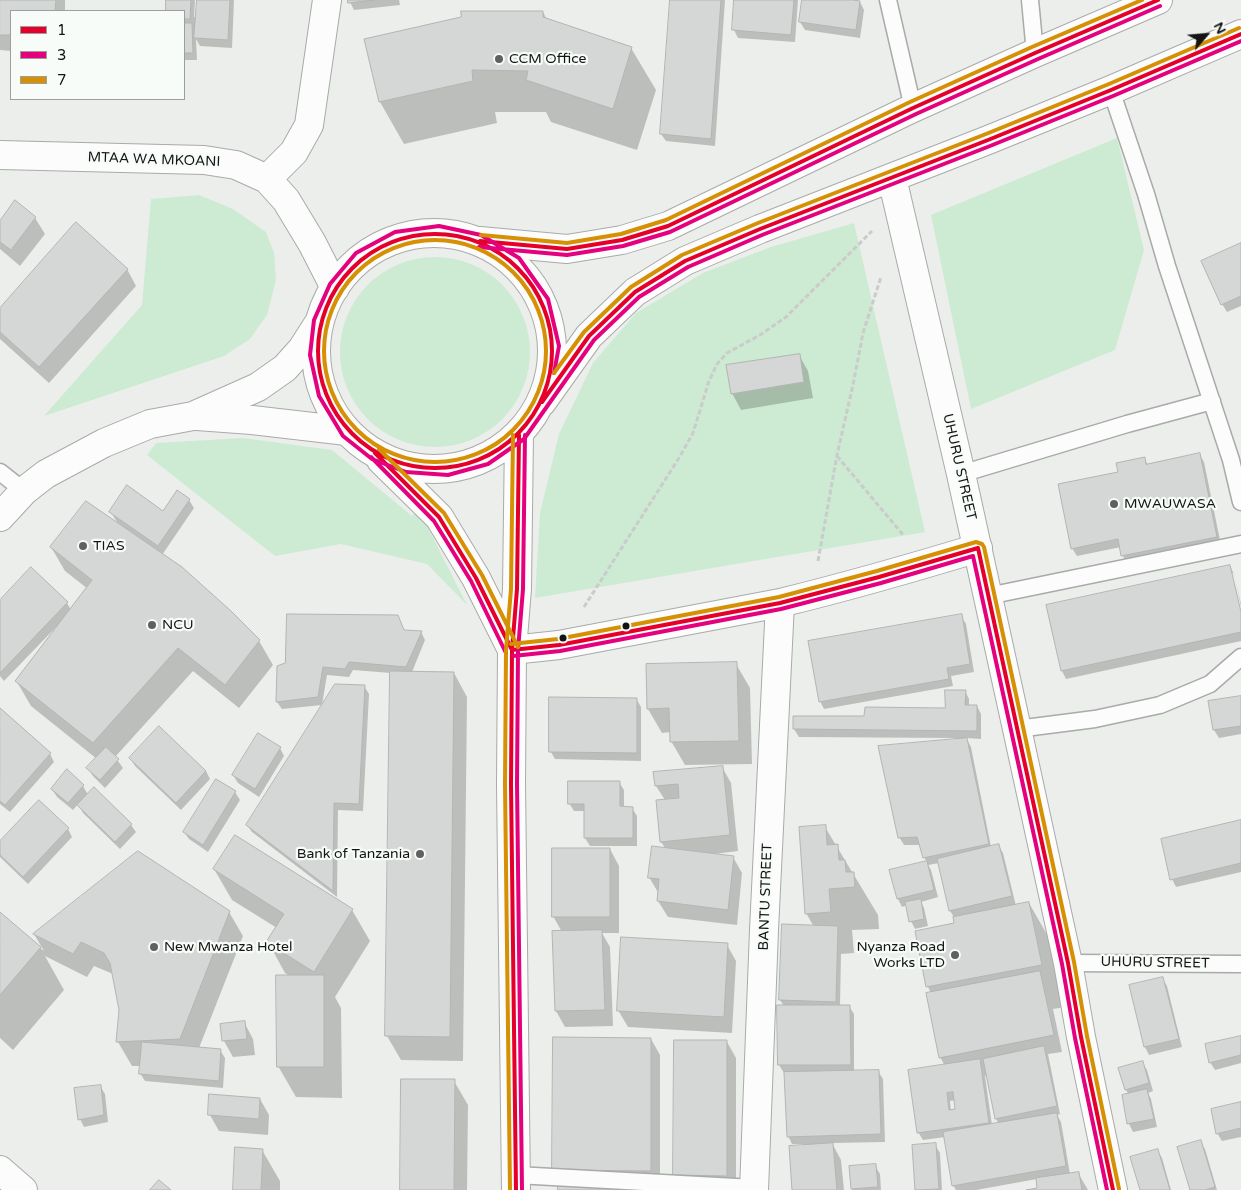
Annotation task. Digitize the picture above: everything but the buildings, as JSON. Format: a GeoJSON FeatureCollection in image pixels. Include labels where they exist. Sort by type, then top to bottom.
{"type":"FeatureCollection","features":[{"type":"Feature","properties":{"kind":"main road"},"geometry":{"type":"LineString","coordinates":[[267,179],[294,152],[309,125],[327,0]]}},
{"type":"Feature","properties":{"kind":"main road"},"geometry":{"type":"LineString","coordinates":[[0,517],[24,491],[46,474],[104,443],[150,424],[193,416],[258,387],[285,368],[302,349],[320,320],[335,288],[361,257],[398,237],[439,232],[480,241],[567,249],[622,240],[668,226],[913,108],[1158,0]]}},
{"type":"Feature","properties":{"kind":"main road"},"geometry":{"type":"LineString","coordinates":[[375,453],[407,466],[447,469],[486,458],[519,435],[589,336],[635,292],[685,260],[760,228],[892,178],[1110,90],[1241,34]]}},
{"type":"Feature","properties":{"kind":"main road","name":"MTAA WA MKOANI"},"geometry":{"type":"LineString","coordinates":[[0,155],[204,160],[236,165],[267,179],[286,200],[312,243],[335,288]]}},
{"type":"Feature","properties":{"kind":"main road","name":"UHURU STREET"},"geometry":{"type":"LineString","coordinates":[[892,178],[1018,729],[1068,963],[1113,1190]]}},
{"type":"Feature","properties":{"kind":"main road"},"geometry":{"type":"LineString","coordinates":[[480,241],[515,263],[542,302],[553,347],[542,402]]}},
{"type":"Feature","properties":{"kind":"main road"},"geometry":{"type":"LineString","coordinates":[[320,320],[316,354],[325,395],[348,431],[375,453],[439,517],[476,578],[512,650]]}},
{"type":"Feature","properties":{"kind":"main road"},"geometry":{"type":"LineString","coordinates":[[193,416],[252,420],[348,431]]}},
{"type":"Feature","properties":{"kind":"main road"},"geometry":{"type":"LineString","coordinates":[[516,1183],[511,784],[512,650],[517,589],[519,435]]}},
{"type":"Feature","properties":{"kind":"main road"},"geometry":{"type":"LineString","coordinates":[[512,650],[559,646],[812,596],[978,548]]}},
{"type":"Feature","properties":{"kind":"main road","name":"BANTU STREET"},"geometry":{"type":"LineString","coordinates":[[754,1189],[766,882],[780,603]]}},
{"type":"Feature","properties":{"kind":"main road"},"geometry":{"type":"LineString","coordinates":[[0,1170],[23,1190]]}},
{"type":"Feature","properties":{"kind":"lane"},"geometry":{"type":"LineString","coordinates":[[888,0],[913,108]]}},
{"type":"Feature","properties":{"kind":"lane"},"geometry":{"type":"LineString","coordinates":[[1030,0],[1035,53]]}},
{"type":"Feature","properties":{"kind":"lane"},"geometry":{"type":"LineString","coordinates":[[1110,90],[1146,194],[1167,266],[1231,460],[1241,502]]}},
{"type":"Feature","properties":{"kind":"lane"},"geometry":{"type":"LineString","coordinates":[[961,474],[1212,401]]}},
{"type":"Feature","properties":{"kind":"lane"},"geometry":{"type":"LineString","coordinates":[[0,472],[24,491]]}},
{"type":"Feature","properties":{"kind":"lane"},"geometry":{"type":"LineString","coordinates":[[988,596],[1241,544]]}},
{"type":"Feature","properties":{"kind":"lane"},"geometry":{"type":"LineString","coordinates":[[1018,729],[1094,719],[1160,705],[1210,684],[1241,657]]}},
{"type":"Feature","properties":{"kind":"lane","name":"UHURU STREET"},"geometry":{"type":"LineString","coordinates":[[1068,963],[1241,964]]}},
{"type":"Feature","properties":{"kind":"lane"},"geometry":{"type":"LineString","coordinates":[[516,1183],[754,1189]]}},
{"type":"Feature","properties":{"kind":"path"},"geometry":{"type":"LineString","coordinates":[[559,646],[679,458],[693,433],[709,381],[717,364],[727,353],[760,335],[786,317],[898,204]]}},
{"type":"Feature","properties":{"kind":"path"},"geometry":{"type":"LineString","coordinates":[[812,596],[837,455],[863,333],[880,280],[904,234]]}},
{"type":"Feature","properties":{"kind":"path"},"geometry":{"type":"LineString","coordinates":[[837,455],[928,564]]}},
{"type":"Feature","properties":{"kind":"green space"},"geometry":{"type":"Polygon","coordinates":[[[1117,138],[1144,250],[1115,350],[971,409],[931,215],[1117,138]]]}},
{"type":"Feature","properties":{"kind":"green space"},"geometry":{"type":"Polygon","coordinates":[[[199,195],[233,209],[266,232],[274,253],[276,280],[267,315],[250,339],[224,356],[44,416],[142,305],[151,199],[199,195]]]}},
{"type":"Feature","properties":{"kind":"green space"},"geometry":{"type":"Polygon","coordinates":[[[854,223],[925,532],[535,598],[540,513],[559,434],[593,363],[636,313],[703,273],[771,247],[854,223]]]}},
{"type":"Feature","properties":{"kind":"green space"},"geometry":{"type":"Polygon","coordinates":[[[426,257],[444,257],[463,261],[480,268],[495,278],[509,292],[519,307],[526,324],[530,352],[526,380],[519,397],[509,412],[495,426],[480,436],[463,443],[444,447],[426,447],[407,443],[390,436],[375,426],[361,412],[351,397],[344,380],[340,361],[340,343],[344,324],[351,307],[361,292],[375,278],[390,268],[407,261],[426,257]]]}},
{"type":"Feature","properties":{"kind":"green space"},"geometry":{"type":"Polygon","coordinates":[[[243,438],[332,450],[412,516],[418,508],[467,605],[427,564],[341,544],[275,556],[147,455],[156,443],[243,438]]]}},
{"type":"Feature","properties":{"kind":"transit line","name":"7"},"geometry":{"type":"LineString","coordinates":[[481,235],[567,243],[621,234],[666,220],[910,102],[1142,0]]}},
{"type":"Feature","properties":{"kind":"transit line","name":"1"},"geometry":{"type":"LineString","coordinates":[[480,241],[567,249],[622,240],[668,226],[913,108],[1158,0]]}},
{"type":"Feature","properties":{"kind":"transit line","name":"3"},"geometry":{"type":"LineString","coordinates":[[479,247],[567,255],[623,246],[670,232],[916,114],[1160,6]]}},
{"type":"Feature","properties":{"kind":"transit line","name":"7"},"geometry":{"type":"LineString","coordinates":[[554,373],[584,332],[631,287],[682,255],[1109,84],[1239,28]]}},
{"type":"Feature","properties":{"kind":"transit line","name":"1"},"geometry":{"type":"LineString","coordinates":[[542,402],[589,336],[635,292],[685,261],[760,229],[1111,90],[1241,34]]}},
{"type":"Feature","properties":{"kind":"transit line","name":"3"},"geometry":{"type":"LineString","coordinates":[[554,373],[559,346],[548,299],[519,258],[481,235],[439,226],[395,232],[356,253],[330,284],[314,320],[310,355],[319,396],[343,436],[372,459],[406,472],[448,475],[488,464],[524,439],[594,340],[639,297],[688,267],[762,235],[1113,96],[1241,41]]}},
{"type":"Feature","properties":{"kind":"transit line","name":"1"},"geometry":{"type":"LineString","coordinates":[[423,234],[447,234],[480,242],[490,247],[510,260],[526,276],[544,306],[552,339],[552,351],[552,363],[544,396],[526,426],[510,442],[480,460],[447,468],[423,468],[390,460],[380,455],[360,442],[344,426],[326,396],[318,363],[318,339],[326,306],[331,296],[344,276],[360,260],[390,242],[423,234]]}},
{"type":"Feature","properties":{"kind":"transit line","name":"7"},"geometry":{"type":"LineString","coordinates":[[424,240],[446,240],[478,248],[514,272],[538,308],[544,329],[546,351],[544,373],[538,394],[514,430],[478,454],[446,462],[424,462],[392,454],[364,437],[349,422],[332,394],[324,362],[324,340],[332,308],[349,280],[364,265],[392,248],[424,240]]}},
{"type":"Feature","properties":{"kind":"transit line","name":"7"},"geometry":{"type":"LineString","coordinates":[[510,1190],[505,784],[506,650],[511,589],[513,435]]}},
{"type":"Feature","properties":{"kind":"transit line","name":"1"},"geometry":{"type":"LineString","coordinates":[[516,1190],[511,784],[512,650],[517,589],[519,435]]}},
{"type":"Feature","properties":{"kind":"transit line","name":"3"},"geometry":{"type":"LineString","coordinates":[[522,1190],[517,784],[518,650],[523,589],[525,435]]}},
{"type":"Feature","properties":{"kind":"transit line","name":"7"},"geometry":{"type":"LineString","coordinates":[[379,449],[444,513],[482,575],[518,647]]}},
{"type":"Feature","properties":{"kind":"transit line","name":"1"},"geometry":{"type":"LineString","coordinates":[[375,453],[439,517],[476,578],[512,650]]}},
{"type":"Feature","properties":{"kind":"transit line","name":"3"},"geometry":{"type":"LineString","coordinates":[[371,457],[434,521],[471,581],[506,653]]}},
{"type":"Feature","properties":{"kind":"transit line","name":"7"},"geometry":{"type":"LineString","coordinates":[[511,644],[558,639],[779,597],[976,542],[982,544],[1074,962],[1087,1036],[1119,1189]]}},
{"type":"Feature","properties":{"kind":"transit line","name":"1"},"geometry":{"type":"LineString","coordinates":[[512,650],[559,645],[780,603],[978,548],[1068,963],[1081,1037],[1113,1190]]}},
{"type":"Feature","properties":{"kind":"transit line","name":"3"},"geometry":{"type":"LineString","coordinates":[[513,656],[560,651],[781,609],[881,583],[973,556],[1062,964],[1075,1038],[1107,1190]]}},
{"type":"Feature","properties":{"kind":"place","name":"CCM Office"},"geometry":{"type":"Point","coordinates":[499,59]}},
{"type":"Feature","properties":{"kind":"place","name":"MWAUWASA"},"geometry":{"type":"Point","coordinates":[1114,504]}},
{"type":"Feature","properties":{"kind":"place","name":"TIAS"},"geometry":{"type":"Point","coordinates":[83,546]}},
{"type":"Feature","properties":{"kind":"place","name":"NCU"},"geometry":{"type":"Point","coordinates":[152,625]}},
{"type":"Feature","properties":{"kind":"place","name":"Bank of Tanzania"},"geometry":{"type":"Point","coordinates":[420,854]}},
{"type":"Feature","properties":{"kind":"place","name":"New Mwanza Hotel"},"geometry":{"type":"Point","coordinates":[154,947]}},
{"type":"Feature","properties":{"kind":"place","name":"Nyanza Road Works LTD"},"geometry":{"type":"Point","coordinates":[955,955]}}]}
